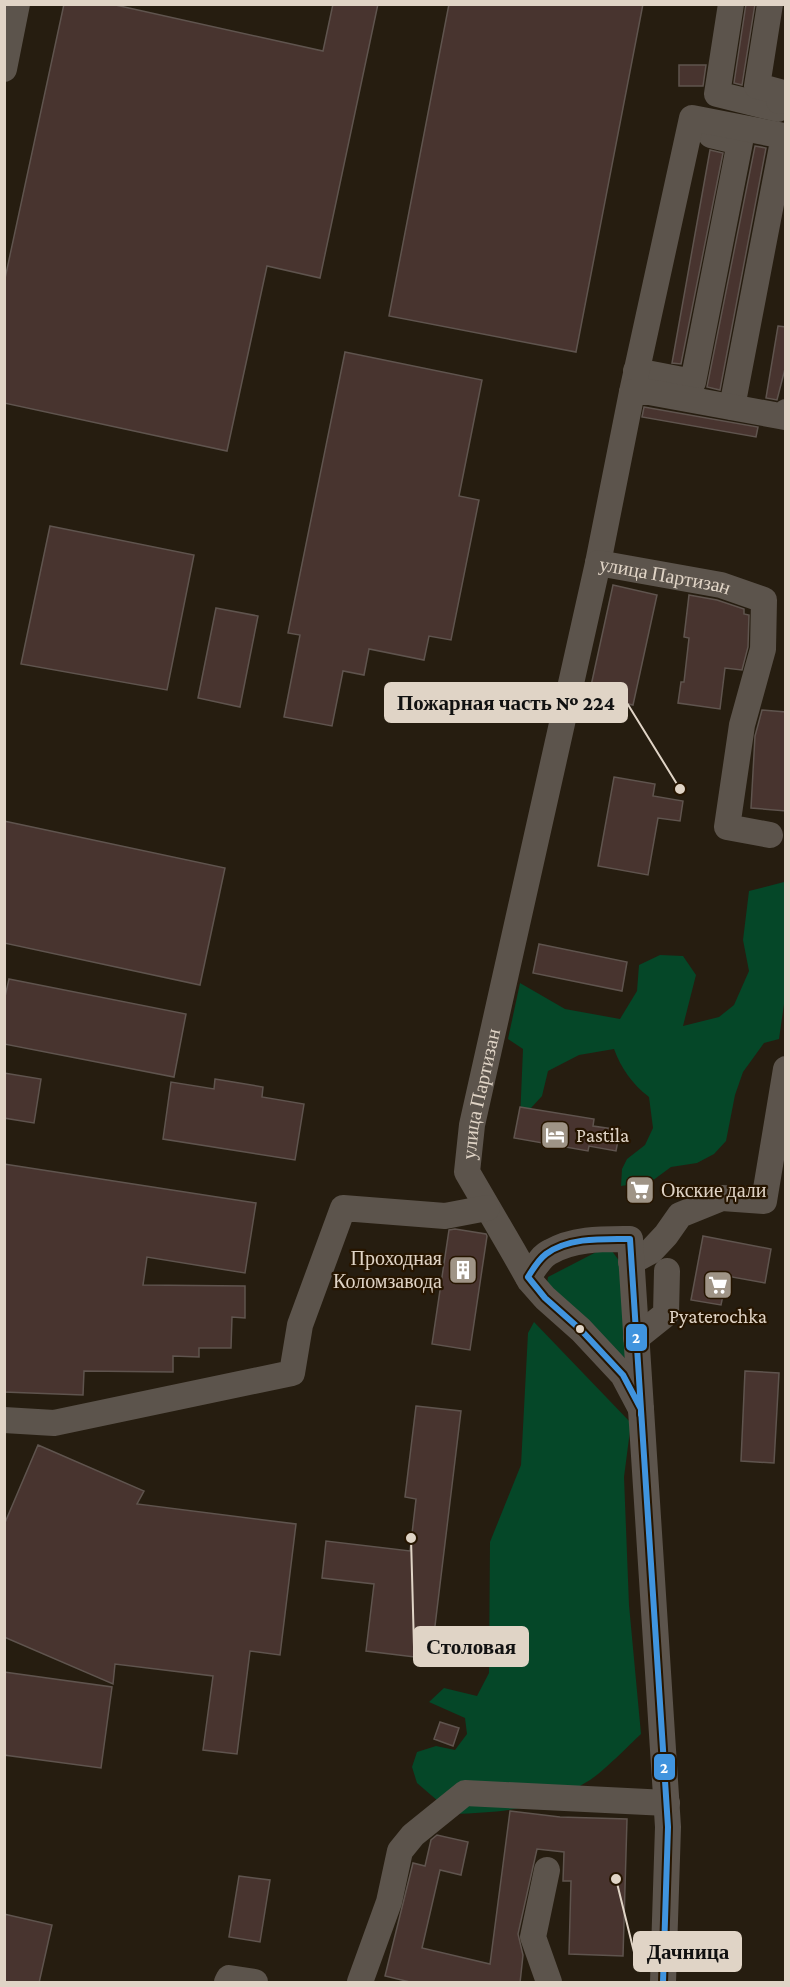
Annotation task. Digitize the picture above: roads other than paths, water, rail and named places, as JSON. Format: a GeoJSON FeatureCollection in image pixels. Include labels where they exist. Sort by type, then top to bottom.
{"type":"FeatureCollection","features":[{"type":"Feature","properties":{"kind":"street"},"geometry":{"type":"LineString","coordinates":[[4,69],[17,4]]}},
{"type":"Feature","properties":{"kind":"street"},"geometry":{"type":"LineString","coordinates":[[597,563],[634,381],[691,124],[703,92],[714,4]]}},
{"type":"Feature","properties":{"kind":"street"},"geometry":{"type":"LineString","coordinates":[[732,4],[717,94],[778,109]]}},
{"type":"Feature","properties":{"kind":"street"},"geometry":{"type":"LineString","coordinates":[[770,4],[757,86],[780,92],[774,134]]}},
{"type":"Feature","properties":{"kind":"street"},"geometry":{"type":"LineString","coordinates":[[691,124],[784,136],[732,407]]}},
{"type":"Feature","properties":{"kind":"street"},"geometry":{"type":"LineString","coordinates":[[634,381],[693,382],[740,142],[691,124]]}},
{"type":"Feature","properties":{"kind":"street"},"geometry":{"type":"LineString","coordinates":[[634,381],[649,392],[785,417],[786,412]]}},
{"type":"Feature","properties":{"kind":"street","name":"улица Партизан"},"geometry":{"type":"LineString","coordinates":[[641,1409],[623,1375],[581,1330],[545,1298],[517,1266],[466,1172],[472,1125],[597,563],[721,585],[764,600],[763,649],[742,725],[727,827],[770,835]]}},
{"type":"Feature","properties":{"kind":"street"},"geometry":{"type":"LineString","coordinates":[[631,1262],[651,1251],[680,1215],[722,1198],[764,1201],[786,1069]]}},
{"type":"Feature","properties":{"kind":"street"},"geometry":{"type":"LineString","coordinates":[[4,1420],[54,1423],[292,1373],[300,1325],[344,1208],[445,1216],[487,1208]]}},
{"type":"Feature","properties":{"kind":"street"},"geometry":{"type":"LineString","coordinates":[[517,1266],[573,1242],[630,1239],[667,1803],[663,1983]]}},
{"type":"Feature","properties":{"kind":"street"},"geometry":{"type":"LineString","coordinates":[[636,1338],[666,1314],[667,1271]]}},
{"type":"Feature","properties":{"kind":"street"},"geometry":{"type":"LineString","coordinates":[[360,1983],[389,1902],[400,1851],[413,1835],[465,1793],[667,1803]]}},
{"type":"Feature","properties":{"kind":"street"},"geometry":{"type":"LineString","coordinates":[[547,1870],[533,1936],[549,1983]]}},
{"type":"Feature","properties":{"kind":"street"},"geometry":{"type":"LineString","coordinates":[[227,1983],[229,1978],[255,1983]]}},
{"type":"Feature","properties":{"kind":"place","name":"Пожарная часть № 224"},"geometry":{"type":"Point","coordinates":[680,789]}},
{"type":"Feature","properties":{"kind":"place","name":"Pastila"},"geometry":{"type":"Point","coordinates":[555,1135]}},
{"type":"Feature","properties":{"kind":"place","name":"Окские дали"},"geometry":{"type":"Point","coordinates":[640,1190]}},
{"type":"Feature","properties":{"kind":"place","name":"Проходная Коломзавода"},"geometry":{"type":"Point","coordinates":[463,1270]}},
{"type":"Feature","properties":{"kind":"place","name":"Pyaterochka"},"geometry":{"type":"Point","coordinates":[718,1285]}},
{"type":"Feature","properties":{"kind":"place","name":"Столовая"},"geometry":{"type":"Point","coordinates":[411,1538]}},
{"type":"Feature","properties":{"kind":"place","name":"Дачница"},"geometry":{"type":"Point","coordinates":[616,1879]}}]}
